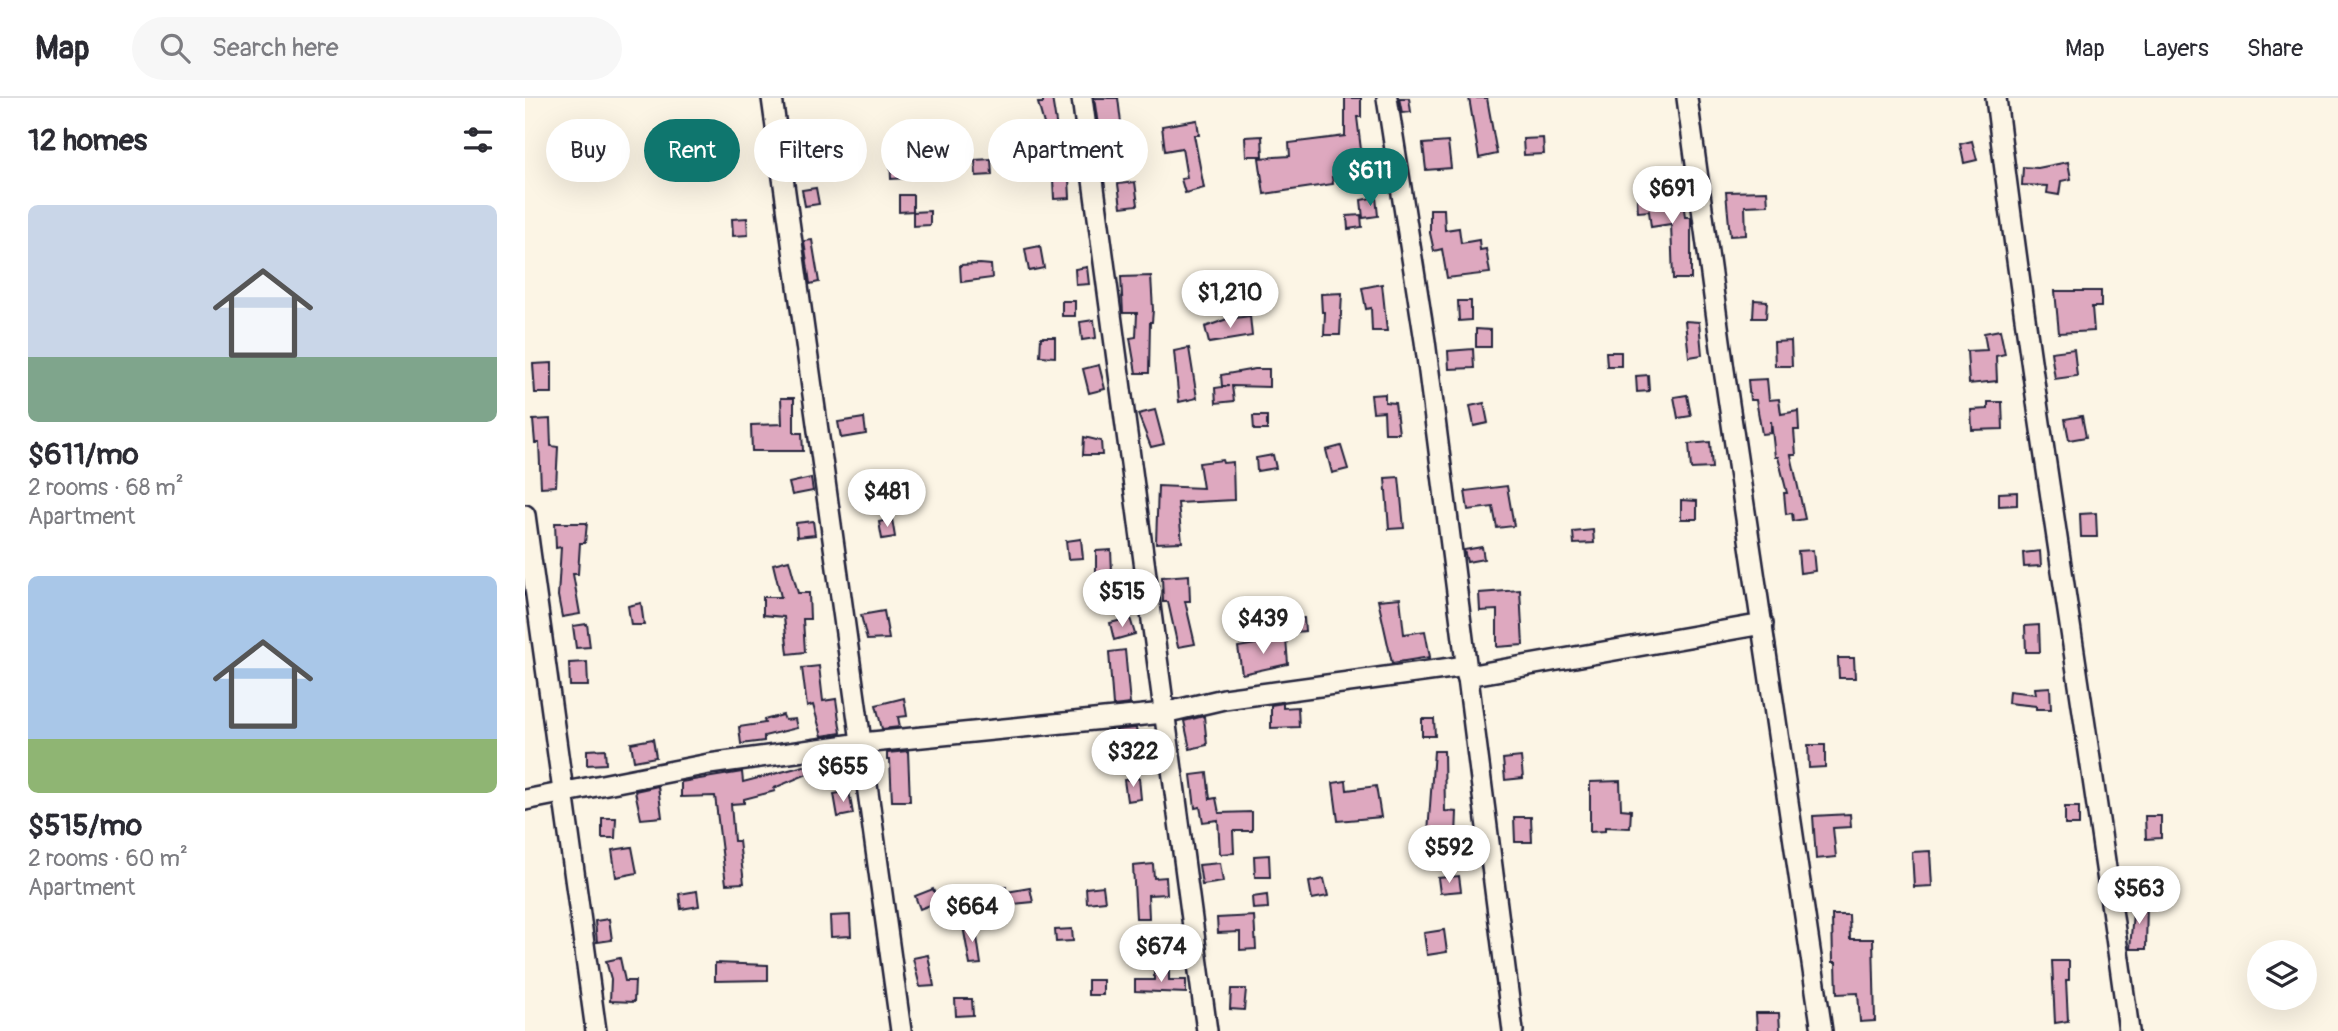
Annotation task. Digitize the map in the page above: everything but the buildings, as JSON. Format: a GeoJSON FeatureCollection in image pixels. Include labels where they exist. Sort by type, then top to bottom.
{"type":"FeatureCollection","features":[{"type":"Feature","properties":{"kind":"street"},"geometry":{"type":"LineString","coordinates":[[772,98],[901,1031]]}},
{"type":"Feature","properties":{"kind":"street"},"geometry":{"type":"LineString","coordinates":[[1082,98],[1207,1031]]}},
{"type":"Feature","properties":{"kind":"street"},"geometry":{"type":"LineString","coordinates":[[1387,98],[1425,341],[1513,1031]]}},
{"type":"Feature","properties":{"kind":"street"},"geometry":{"type":"LineString","coordinates":[[1687,98],[1822,1031]]}},
{"type":"Feature","properties":{"kind":"street"},"geometry":{"type":"LineString","coordinates":[[1996,98],[2019,287],[2060,547],[2129,1031]]}},
{"type":"Feature","properties":{"kind":"street"},"geometry":{"type":"LineString","coordinates":[[525,515],[596,1031]]}},
{"type":"Feature","properties":{"kind":"street"},"geometry":{"type":"LineString","coordinates":[[525,800],[709,764],[862,743],[1164,713],[1224,699],[1467,671],[1763,624]]}}]}
